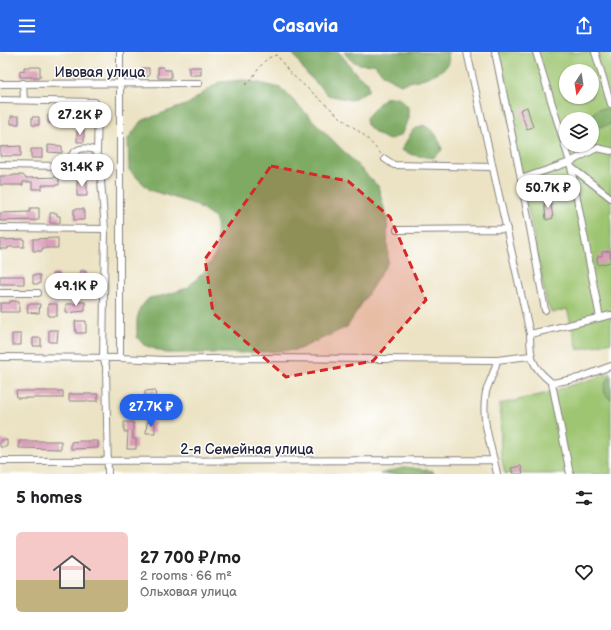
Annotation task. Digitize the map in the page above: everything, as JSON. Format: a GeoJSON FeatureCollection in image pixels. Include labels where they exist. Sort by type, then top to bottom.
{"type":"FeatureCollection","features":[{"type":"Feature","properties":{"kind":"street"},"geometry":{"type":"LineString","coordinates":[[120,52],[120,358]]}},
{"type":"Feature","properties":{"kind":"street"},"geometry":{"type":"LineString","coordinates":[[467,52],[530,334],[530,356],[544,376],[552,383],[570,474]]}},
{"type":"Feature","properties":{"kind":"street"},"geometry":{"type":"LineString","coordinates":[[495,52],[521,179],[545,310]]}},
{"type":"Feature","properties":{"kind":"street"},"geometry":{"type":"LineString","coordinates":[[536,52],[570,165],[600,318]]}},
{"type":"Feature","properties":{"kind":"street"},"geometry":{"type":"LineString","coordinates":[[595,52],[611,104]]}},
{"type":"Feature","properties":{"kind":"street"},"geometry":{"type":"LineString","coordinates":[[23,83],[24,100]]}},
{"type":"Feature","properties":{"kind":"street","name":"Ивовая улица"},"geometry":{"type":"LineString","coordinates":[[0,84],[199,84]]}},
{"type":"Feature","properties":{"kind":"street","name":"Ивовая улица"},"geometry":{"type":"LineString","coordinates":[[0,100],[95,102],[98,110],[97,153]]}},
{"type":"Feature","properties":{"kind":"street"},"geometry":{"type":"LineString","coordinates":[[0,166],[64,166],[77,149],[88,148],[97,153],[102,177],[105,229],[103,358],[106,366],[108,474]]}},
{"type":"Feature","properties":{"kind":"street"},"geometry":{"type":"LineString","coordinates":[[521,179],[570,165],[597,148],[611,151]]}},
{"type":"Feature","properties":{"kind":"street"},"geometry":{"type":"LineString","coordinates":[[385,159],[394,164],[492,167]]}},
{"type":"Feature","properties":{"kind":"street"},"geometry":{"type":"LineString","coordinates":[[570,165],[611,198]]}},
{"type":"Feature","properties":{"kind":"street"},"geometry":{"type":"LineString","coordinates":[[0,228],[105,229]]}},
{"type":"Feature","properties":{"kind":"street"},"geometry":{"type":"LineString","coordinates":[[397,230],[507,229]]}},
{"type":"Feature","properties":{"kind":"street"},"geometry":{"type":"LineString","coordinates":[[0,293],[38,293]]}},
{"type":"Feature","properties":{"kind":"street"},"geometry":{"type":"LineString","coordinates":[[530,334],[611,315]]}},
{"type":"Feature","properties":{"kind":"street"},"geometry":{"type":"LineString","coordinates":[[0,357],[165,360],[262,358],[497,360],[530,356]]}},
{"type":"Feature","properties":{"kind":"street"},"geometry":{"type":"LineString","coordinates":[[497,360],[493,378],[486,391],[484,417],[497,474]]}},
{"type":"Feature","properties":{"kind":"street"},"geometry":{"type":"LineString","coordinates":[[552,383],[579,378],[611,366]]}},
{"type":"Feature","properties":{"kind":"street","name":"2-я Семейная улица"},"geometry":{"type":"LineString","coordinates":[[0,460],[494,460]]}},
{"type":"Feature","properties":{"kind":"path"},"geometry":{"type":"LineString","coordinates":[[245,85],[256,76],[265,60],[272,55],[277,55],[289,72],[340,117],[365,136],[385,159]]}},
{"type":"Feature","properties":{"kind":"highlighted area"},"geometry":{"type":"Polygon","coordinates":[[[271,166],[348,181],[390,217],[426,300],[373,361],[286,377],[213,313],[205,259],[271,166]]]}},
{"type":"Feature","properties":{"kind":"green space"},"geometry":{"type":"Polygon","coordinates":[[[292,52],[339,52],[358,76],[368,82],[369,90],[351,100],[328,95],[306,73],[292,52]]]}},
{"type":"Feature","properties":{"kind":"green space"},"geometry":{"type":"Polygon","coordinates":[[[344,52],[448,52],[449,64],[433,75],[401,84],[385,76],[374,64],[365,65],[353,62],[344,52]]]}},
{"type":"Feature","properties":{"kind":"green space"},"geometry":{"type":"Polygon","coordinates":[[[496,52],[611,52],[611,342],[578,350],[567,309],[552,313],[547,304],[496,52]]]}},
{"type":"Feature","properties":{"kind":"green space"},"geometry":{"type":"Polygon","coordinates":[[[245,80],[281,88],[378,186],[387,219],[388,262],[347,327],[297,350],[242,353],[166,353],[144,345],[137,337],[137,319],[140,308],[149,298],[166,295],[187,288],[204,272],[217,251],[216,219],[194,204],[150,190],[129,170],[128,139],[141,121],[188,104],[219,82],[245,80]]]}},
{"type":"Feature","properties":{"kind":"green space"},"geometry":{"type":"Polygon","coordinates":[[[398,97],[408,107],[408,119],[401,135],[389,140],[377,134],[367,125],[366,118],[384,98],[398,97]]]}},
{"type":"Feature","properties":{"kind":"green space"},"geometry":{"type":"Polygon","coordinates":[[[598,109],[608,109],[611,111],[611,124],[599,127],[599,112],[595,112],[598,109]]]}},
{"type":"Feature","properties":{"kind":"green space"},"geometry":{"type":"Polygon","coordinates":[[[423,125],[433,132],[441,145],[442,150],[433,158],[413,155],[401,150],[413,130],[423,125]]]}},
{"type":"Feature","properties":{"kind":"green space"},"geometry":{"type":"Polygon","coordinates":[[[611,373],[611,474],[505,474],[501,456],[500,404],[544,394],[611,373]]]}},
{"type":"Feature","properties":{"kind":"green space"},"geometry":{"type":"Polygon","coordinates":[[[611,375],[611,400],[604,391],[604,388],[606,381],[611,375]]]}},
{"type":"Feature","properties":{"kind":"green space"},"geometry":{"type":"Polygon","coordinates":[[[406,467],[433,471],[434,474],[380,474],[406,467]]]}},
{"type":"Feature","properties":{"kind":"building"},"geometry":{"type":"Polygon","coordinates":[[[24,67],[40,67],[40,77],[20,77],[20,70],[24,71],[24,67]]]}},
{"type":"Feature","properties":{"kind":"building"},"geometry":{"type":"Polygon","coordinates":[[[158,67],[163,67],[165,70],[171,70],[171,78],[158,78],[158,67]]]}},
{"type":"Feature","properties":{"kind":"building"},"geometry":{"type":"Polygon","coordinates":[[[189,67],[201,67],[201,75],[189,75],[189,67]]]}},
{"type":"Feature","properties":{"kind":"building"},"geometry":{"type":"Polygon","coordinates":[[[142,68],[149,68],[149,76],[142,77],[142,68]]]}},
{"type":"Feature","properties":{"kind":"building"},"geometry":{"type":"Polygon","coordinates":[[[527,107],[533,127],[527,129],[520,110],[527,107]]]}},
{"type":"Feature","properties":{"kind":"building"},"geometry":{"type":"Polygon","coordinates":[[[48,115],[80,115],[80,123],[48,123],[48,115]]]}},
{"type":"Feature","properties":{"kind":"building"},"geometry":{"type":"Polygon","coordinates":[[[11,116],[19,116],[19,124],[11,124],[11,116]]]}},
{"type":"Feature","properties":{"kind":"building"},"geometry":{"type":"Polygon","coordinates":[[[32,117],[39,117],[39,125],[32,125],[32,117]]]}},
{"type":"Feature","properties":{"kind":"building"},"geometry":{"type":"Polygon","coordinates":[[[77,130],[84,130],[84,142],[77,142],[77,130]]]}},
{"type":"Feature","properties":{"kind":"building"},"geometry":{"type":"Polygon","coordinates":[[[48,145],[62,146],[62,153],[48,152],[48,145]]]}},
{"type":"Feature","properties":{"kind":"building"},"geometry":{"type":"Polygon","coordinates":[[[21,146],[21,156],[0,156],[0,147],[21,146]]]}},
{"type":"Feature","properties":{"kind":"building"},"geometry":{"type":"Polygon","coordinates":[[[31,149],[42,149],[42,158],[31,158],[31,149]]]}},
{"type":"Feature","properties":{"kind":"building"},"geometry":{"type":"Polygon","coordinates":[[[23,175],[26,178],[59,177],[59,185],[42,185],[42,189],[32,189],[32,182],[23,182],[23,185],[0,185],[0,176],[23,175]]]}},
{"type":"Feature","properties":{"kind":"building"},"geometry":{"type":"Polygon","coordinates":[[[77,181],[87,181],[87,196],[77,196],[77,181]]]}},
{"type":"Feature","properties":{"kind":"building"},"geometry":{"type":"Polygon","coordinates":[[[550,198],[553,218],[546,220],[544,199],[550,198]]]}},
{"type":"Feature","properties":{"kind":"building"},"geometry":{"type":"Polygon","coordinates":[[[30,208],[39,208],[39,220],[0,221],[0,213],[30,212],[30,208]]]}},
{"type":"Feature","properties":{"kind":"building"},"geometry":{"type":"Polygon","coordinates":[[[74,209],[84,209],[84,220],[74,220],[74,209]]]}},
{"type":"Feature","properties":{"kind":"building"},"geometry":{"type":"Polygon","coordinates":[[[50,213],[57,213],[57,216],[60,216],[60,223],[50,223],[50,213]]]}},
{"type":"Feature","properties":{"kind":"building"},"geometry":{"type":"Polygon","coordinates":[[[58,238],[58,248],[42,248],[42,251],[33,251],[33,239],[58,238]]]}},
{"type":"Feature","properties":{"kind":"building"},"geometry":{"type":"Polygon","coordinates":[[[24,239],[24,247],[8,247],[8,249],[0,249],[0,240],[24,239]]]}},
{"type":"Feature","properties":{"kind":"building"},"geometry":{"type":"Polygon","coordinates":[[[610,251],[611,262],[598,265],[598,256],[602,256],[602,252],[610,251]]]}},
{"type":"Feature","properties":{"kind":"building"},"geometry":{"type":"Polygon","coordinates":[[[80,271],[86,271],[86,284],[77,284],[77,275],[80,275],[80,271]]]}},
{"type":"Feature","properties":{"kind":"building"},"geometry":{"type":"Polygon","coordinates":[[[52,274],[59,274],[59,285],[52,284],[52,274]]]}},
{"type":"Feature","properties":{"kind":"building"},"geometry":{"type":"Polygon","coordinates":[[[33,275],[40,275],[40,284],[33,284],[33,275]]]}},
{"type":"Feature","properties":{"kind":"building"},"geometry":{"type":"Polygon","coordinates":[[[0,276],[24,276],[24,284],[0,284],[0,276]]]}},
{"type":"Feature","properties":{"kind":"building"},"geometry":{"type":"Polygon","coordinates":[[[10,301],[19,301],[19,312],[0,312],[0,303],[10,303],[10,301]]]}},
{"type":"Feature","properties":{"kind":"building"},"geometry":{"type":"Polygon","coordinates":[[[76,302],[85,302],[85,311],[66,313],[66,304],[76,304],[76,302]]]}},
{"type":"Feature","properties":{"kind":"building"},"geometry":{"type":"Polygon","coordinates":[[[28,304],[40,304],[39,313],[27,312],[28,304]]]}},
{"type":"Feature","properties":{"kind":"building"},"geometry":{"type":"Polygon","coordinates":[[[48,304],[57,304],[57,316],[48,316],[48,304]]]}},
{"type":"Feature","properties":{"kind":"building"},"geometry":{"type":"Polygon","coordinates":[[[75,321],[86,321],[86,333],[76,333],[75,321]]]}},
{"type":"Feature","properties":{"kind":"building"},"geometry":{"type":"Polygon","coordinates":[[[49,330],[58,330],[57,342],[49,342],[49,330]]]}},
{"type":"Feature","properties":{"kind":"building"},"geometry":{"type":"Polygon","coordinates":[[[12,334],[21,334],[21,345],[12,345],[12,334]]]}},
{"type":"Feature","properties":{"kind":"building"},"geometry":{"type":"Polygon","coordinates":[[[33,338],[41,338],[41,346],[33,346],[33,338]]]}},
{"type":"Feature","properties":{"kind":"building"},"geometry":{"type":"Polygon","coordinates":[[[155,390],[156,399],[145,399],[145,391],[155,390]]]}},
{"type":"Feature","properties":{"kind":"building"},"geometry":{"type":"Polygon","coordinates":[[[16,391],[63,391],[63,398],[17,398],[16,391]]]}},
{"type":"Feature","properties":{"kind":"building"},"geometry":{"type":"Polygon","coordinates":[[[69,394],[98,394],[98,401],[69,401],[69,394]]]}},
{"type":"Feature","properties":{"kind":"building"},"geometry":{"type":"Polygon","coordinates":[[[124,422],[133,422],[133,439],[136,439],[136,449],[127,449],[128,432],[124,432],[124,422]]]}},
{"type":"Feature","properties":{"kind":"building"},"geometry":{"type":"Polygon","coordinates":[[[147,422],[155,423],[155,433],[146,433],[147,422]]]}},
{"type":"Feature","properties":{"kind":"building"},"geometry":{"type":"Polygon","coordinates":[[[0,440],[7,440],[7,447],[0,447],[0,440]]]}},
{"type":"Feature","properties":{"kind":"building"},"geometry":{"type":"Polygon","coordinates":[[[19,441],[61,441],[61,449],[19,448],[19,441]]]}},
{"type":"Feature","properties":{"kind":"building"},"geometry":{"type":"Polygon","coordinates":[[[98,441],[98,448],[71,449],[71,442],[98,441]]]}},
{"type":"Feature","properties":{"kind":"building"},"geometry":{"type":"Polygon","coordinates":[[[521,466],[523,474],[513,474],[511,468],[521,466]]]}}]}
